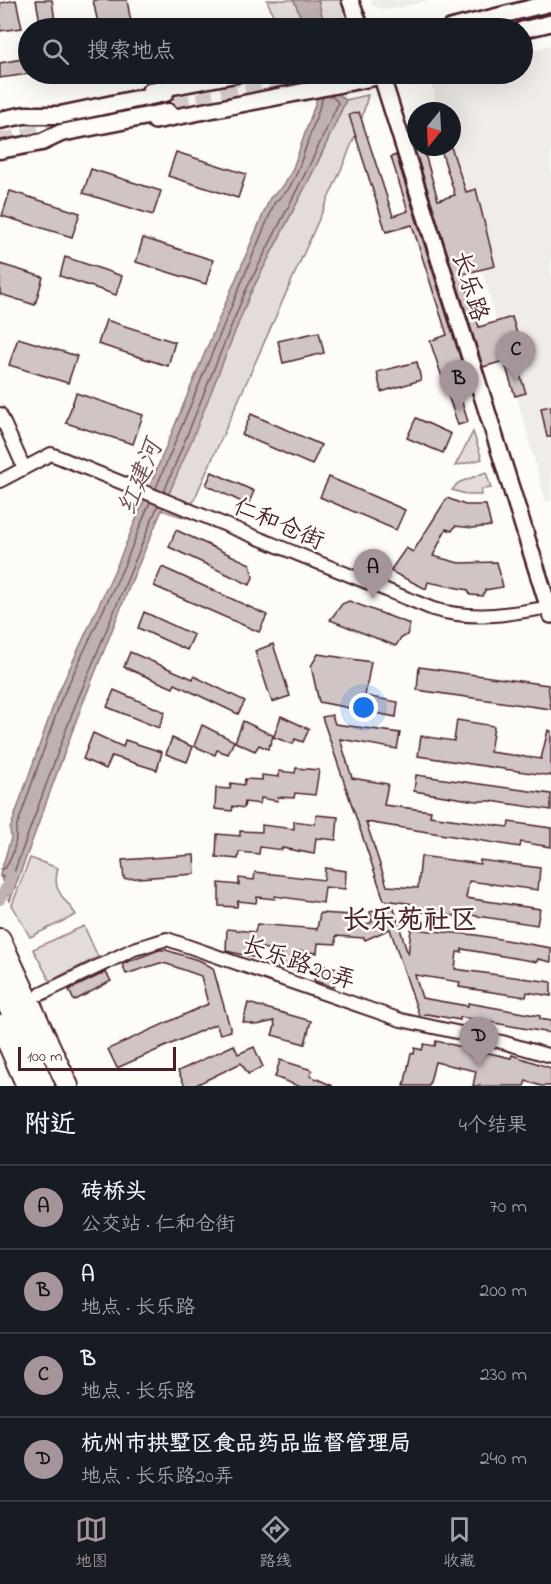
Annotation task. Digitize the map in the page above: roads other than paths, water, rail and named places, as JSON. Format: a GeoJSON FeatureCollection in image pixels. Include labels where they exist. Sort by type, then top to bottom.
{"type":"FeatureCollection","features":[{"type":"Feature","properties":{"kind":"highway"},"geometry":{"type":"LineString","coordinates":[[0,939],[68,1086]]}},
{"type":"Feature","properties":{"kind":"highway"},"geometry":{"type":"LineString","coordinates":[[0,987],[44,1086]]}},
{"type":"Feature","properties":{"kind":"highway"},"geometry":{"type":"LineString","coordinates":[[0,1025],[27,1086]]}},
{"type":"Feature","properties":{"kind":"highway"},"geometry":{"type":"LineString","coordinates":[[0,1052],[15,1086]]}},
{"type":"Feature","properties":{"kind":"main road"},"geometry":{"type":"LineString","coordinates":[[0,120],[25,115],[60,115],[165,93]]}},
{"type":"Feature","properties":{"kind":"main road"},"geometry":{"type":"LineString","coordinates":[[0,150],[42,142],[61,133],[168,112]]}},
{"type":"Feature","properties":{"kind":"main road"},"geometry":{"type":"LineString","coordinates":[[0,963],[53,1086]]}},
{"type":"Feature","properties":{"kind":"main road"},"geometry":{"type":"LineString","coordinates":[[0,1040],[20,1086]]}},
{"type":"Feature","properties":{"kind":"street"},"geometry":{"type":"LineString","coordinates":[[350,0],[358,18]]}},
{"type":"Feature","properties":{"kind":"street"},"geometry":{"type":"LineString","coordinates":[[490,18],[551,3]]}},
{"type":"Feature","properties":{"kind":"street"},"geometry":{"type":"LineString","coordinates":[[533,27],[551,23]]}},
{"type":"Feature","properties":{"kind":"street"},"geometry":{"type":"LineString","coordinates":[[25,115],[186,84]]}},
{"type":"Feature","properties":{"kind":"street"},"geometry":{"type":"LineString","coordinates":[[42,142],[339,84]]}},
{"type":"Feature","properties":{"kind":"street","name":"长乐路"},"geometry":{"type":"LineString","coordinates":[[387,84],[550,610]]}},
{"type":"Feature","properties":{"kind":"street"},"geometry":{"type":"LineString","coordinates":[[0,414],[24,468]]}},
{"type":"Feature","properties":{"kind":"street","name":"仁和仓街"},"geometry":{"type":"LineString","coordinates":[[0,481],[51,454],[375,586],[449,613],[485,616],[550,610]]}},
{"type":"Feature","properties":{"kind":"street","name":"长乐路20弄"},"geometry":{"type":"LineString","coordinates":[[41,994],[134,949],[167,939],[401,1020],[502,1042],[551,1056]]}},
{"type":"Feature","properties":{"kind":"water"},"geometry":{"type":"Polygon","coordinates":[[[294,0],[318,0],[322,18],[301,18],[294,0]]]}},
{"type":"Feature","properties":{"kind":"water"},"geometry":{"type":"Polygon","coordinates":[[[316,84],[328,84],[328,87],[346,100],[317,164],[250,294],[79,713],[10,901],[0,875],[11,838],[10,829],[56,698],[118,563],[270,198],[283,186],[292,171],[318,96],[316,84]]]}},
{"type":"Feature","properties":{"kind":"waterway","name":"红建河"},"geometry":{"type":"LineString","coordinates":[[0,900],[11,875]]}},
{"type":"Feature","properties":{"kind":"tunnel"},"geometry":{"type":"LineString","coordinates":[[524,18],[551,11]]}},
{"type":"Feature","properties":{"kind":"tunnel"},"geometry":{"type":"LineString","coordinates":[[151,110],[284,84]]}},
{"type":"Feature","properties":{"kind":"tunnel"},"geometry":{"type":"LineString","coordinates":[[0,141],[67,127]]}},
{"type":"Feature","properties":{"kind":"place","name":"B"},"geometry":{"type":"Point","coordinates":[516,381]}},
{"type":"Feature","properties":{"kind":"place","name":"A"},"geometry":{"type":"Point","coordinates":[459,410]}},
{"type":"Feature","properties":{"kind":"place","name":"砖桥头"},"geometry":{"type":"Point","coordinates":[373,599]}},
{"type":"Feature","properties":{"kind":"place","name":"杭州市拱墅区食品药品监督管理局"},"geometry":{"type":"Point","coordinates":[479,1067]}},
{"type":"Feature","properties":{"kind":"district","name":"长乐苑社区"},"geometry":{"type":"Point","coordinates":[410,919]}}]}
